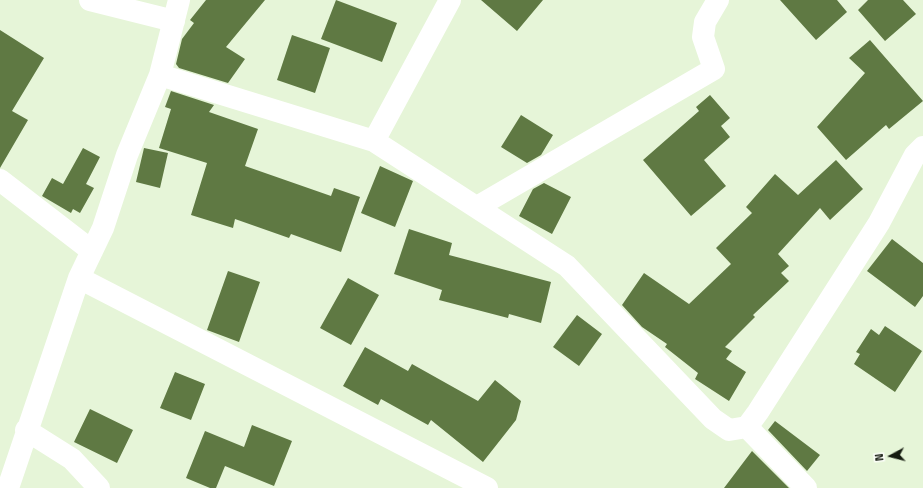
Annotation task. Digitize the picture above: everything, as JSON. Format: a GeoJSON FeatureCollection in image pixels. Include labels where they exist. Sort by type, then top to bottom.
{"type":"FeatureCollection","features":[{"type":"Feature","properties":{"kind":"street"},"geometry":{"type":"LineString","coordinates":[[90,0],[174,21]]}},
{"type":"Feature","properties":{"kind":"street"},"geometry":{"type":"LineString","coordinates":[[8,488],[26,430],[79,278],[103,228],[127,155],[160,75],[179,0]]}},
{"type":"Feature","properties":{"kind":"street"},"geometry":{"type":"LineString","coordinates":[[374,141],[450,0]]}},
{"type":"Feature","properties":{"kind":"street"},"geometry":{"type":"LineString","coordinates":[[477,208],[714,69],[703,37],[705,22],[718,0]]}},
{"type":"Feature","properties":{"kind":"street"},"geometry":{"type":"LineString","coordinates":[[160,75],[374,141],[567,266],[713,419],[729,430],[747,427],[879,223],[915,155],[923,147]]}},
{"type":"Feature","properties":{"kind":"street"},"geometry":{"type":"LineString","coordinates":[[0,180],[92,251]]}},
{"type":"Feature","properties":{"kind":"street"},"geometry":{"type":"LineString","coordinates":[[79,278],[487,488]]}},
{"type":"Feature","properties":{"kind":"street"},"geometry":{"type":"LineString","coordinates":[[747,427],[806,488]]}},
{"type":"Feature","properties":{"kind":"street"},"geometry":{"type":"LineString","coordinates":[[26,430],[72,459],[99,488]]}},
{"type":"Feature","properties":{"kind":"building"},"geometry":{"type":"Polygon","coordinates":[[[206,0],[265,0],[226,47],[245,59],[228,83],[179,68],[176,64],[182,39],[194,23],[190,20],[206,0]]]}},
{"type":"Feature","properties":{"kind":"building"},"geometry":{"type":"Polygon","coordinates":[[[336,0],[397,23],[382,62],[321,39],[336,0]]]}},
{"type":"Feature","properties":{"kind":"building"},"geometry":{"type":"Polygon","coordinates":[[[481,0],[543,0],[517,31],[481,0]]]}},
{"type":"Feature","properties":{"kind":"building"},"geometry":{"type":"Polygon","coordinates":[[[780,0],[837,0],[847,12],[816,40],[780,0]]]}},
{"type":"Feature","properties":{"kind":"building"},"geometry":{"type":"Polygon","coordinates":[[[868,0],[903,0],[916,14],[885,41],[858,10],[868,0]]]}},
{"type":"Feature","properties":{"kind":"building"},"geometry":{"type":"Polygon","coordinates":[[[0,30],[44,58],[12,111],[28,120],[0,168],[0,30]]]}},
{"type":"Feature","properties":{"kind":"building"},"geometry":{"type":"Polygon","coordinates":[[[292,35],[330,48],[315,93],[277,80],[292,35]]]}},
{"type":"Feature","properties":{"kind":"building"},"geometry":{"type":"Polygon","coordinates":[[[870,40],[923,101],[889,129],[886,125],[846,160],[817,127],[865,73],[849,58],[870,40]]]}},
{"type":"Feature","properties":{"kind":"building"},"geometry":{"type":"Polygon","coordinates":[[[171,91],[214,105],[209,112],[258,129],[245,166],[331,196],[334,188],[360,197],[341,252],[291,234],[289,238],[235,219],[233,228],[191,215],[207,163],[159,148],[171,109],[165,107],[171,91]]]}},
{"type":"Feature","properties":{"kind":"building"},"geometry":{"type":"Polygon","coordinates":[[[710,95],[730,118],[721,126],[730,137],[704,160],[726,186],[691,216],[643,160],[699,111],[696,107],[710,95]]]}},
{"type":"Feature","properties":{"kind":"building"},"geometry":{"type":"Polygon","coordinates":[[[521,115],[553,135],[541,155],[527,163],[501,147],[521,115]]]}},
{"type":"Feature","properties":{"kind":"building"},"geometry":{"type":"Polygon","coordinates":[[[83,148],[100,157],[86,184],[94,188],[80,213],[73,209],[71,213],[42,196],[52,178],[63,184],[83,148]]]}},
{"type":"Feature","properties":{"kind":"building"},"geometry":{"type":"Polygon","coordinates":[[[144,148],[168,153],[160,188],[136,182],[144,148]]]}},
{"type":"Feature","properties":{"kind":"building"},"geometry":{"type":"Polygon","coordinates":[[[836,160],[863,189],[830,220],[820,208],[778,254],[789,266],[781,273],[789,281],[753,315],[755,317],[725,347],[732,351],[726,359],[746,372],[729,401],[695,379],[698,373],[665,347],[667,344],[642,327],[622,305],[644,273],[689,304],[731,264],[716,248],[752,213],[746,207],[775,174],[798,195],[836,160]]]}},
{"type":"Feature","properties":{"kind":"building"},"geometry":{"type":"Polygon","coordinates":[[[380,166],[413,181],[395,227],[361,213],[380,166]]]}},
{"type":"Feature","properties":{"kind":"building"},"geometry":{"type":"Polygon","coordinates":[[[544,183],[571,197],[552,234],[519,216],[533,189],[544,183]]]}},
{"type":"Feature","properties":{"kind":"building"},"geometry":{"type":"Polygon","coordinates":[[[409,229],[452,243],[449,255],[551,282],[541,323],[509,314],[508,318],[439,300],[442,290],[394,274],[409,229]]]}},
{"type":"Feature","properties":{"kind":"building"},"geometry":{"type":"Polygon","coordinates":[[[892,239],[923,263],[923,296],[915,307],[867,271],[892,239]]]}},
{"type":"Feature","properties":{"kind":"building"},"geometry":{"type":"Polygon","coordinates":[[[228,271],[260,282],[239,342],[207,330],[228,271]]]}},
{"type":"Feature","properties":{"kind":"building"},"geometry":{"type":"Polygon","coordinates":[[[348,278],[379,295],[351,345],[320,328],[348,278]]]}},
{"type":"Feature","properties":{"kind":"building"},"geometry":{"type":"Polygon","coordinates":[[[577,315],[602,334],[579,366],[553,347],[577,315]]]}},
{"type":"Feature","properties":{"kind":"building"},"geometry":{"type":"Polygon","coordinates":[[[885,326],[922,351],[895,392],[854,364],[860,354],[856,352],[871,329],[879,335],[885,326]]]}},
{"type":"Feature","properties":{"kind":"building"},"geometry":{"type":"Polygon","coordinates":[[[365,347],[408,371],[412,364],[478,401],[495,380],[521,401],[516,420],[483,462],[431,420],[428,425],[381,399],[378,405],[343,386],[365,347]]]}},
{"type":"Feature","properties":{"kind":"building"},"geometry":{"type":"Polygon","coordinates":[[[175,372],[205,384],[191,420],[160,408],[175,372]]]}},
{"type":"Feature","properties":{"kind":"building"},"geometry":{"type":"Polygon","coordinates":[[[90,409],[133,430],[117,463],[74,442],[90,409]]]}},
{"type":"Feature","properties":{"kind":"building"},"geometry":{"type":"Polygon","coordinates":[[[775,421],[820,455],[807,471],[768,430],[775,421]]]}},
{"type":"Feature","properties":{"kind":"building"},"geometry":{"type":"Polygon","coordinates":[[[252,425],[292,441],[274,486],[225,466],[216,488],[210,488],[186,478],[205,431],[244,447],[252,425]]]}},
{"type":"Feature","properties":{"kind":"building"},"geometry":{"type":"Polygon","coordinates":[[[752,451],[789,488],[724,488],[752,451]]]}}]}
